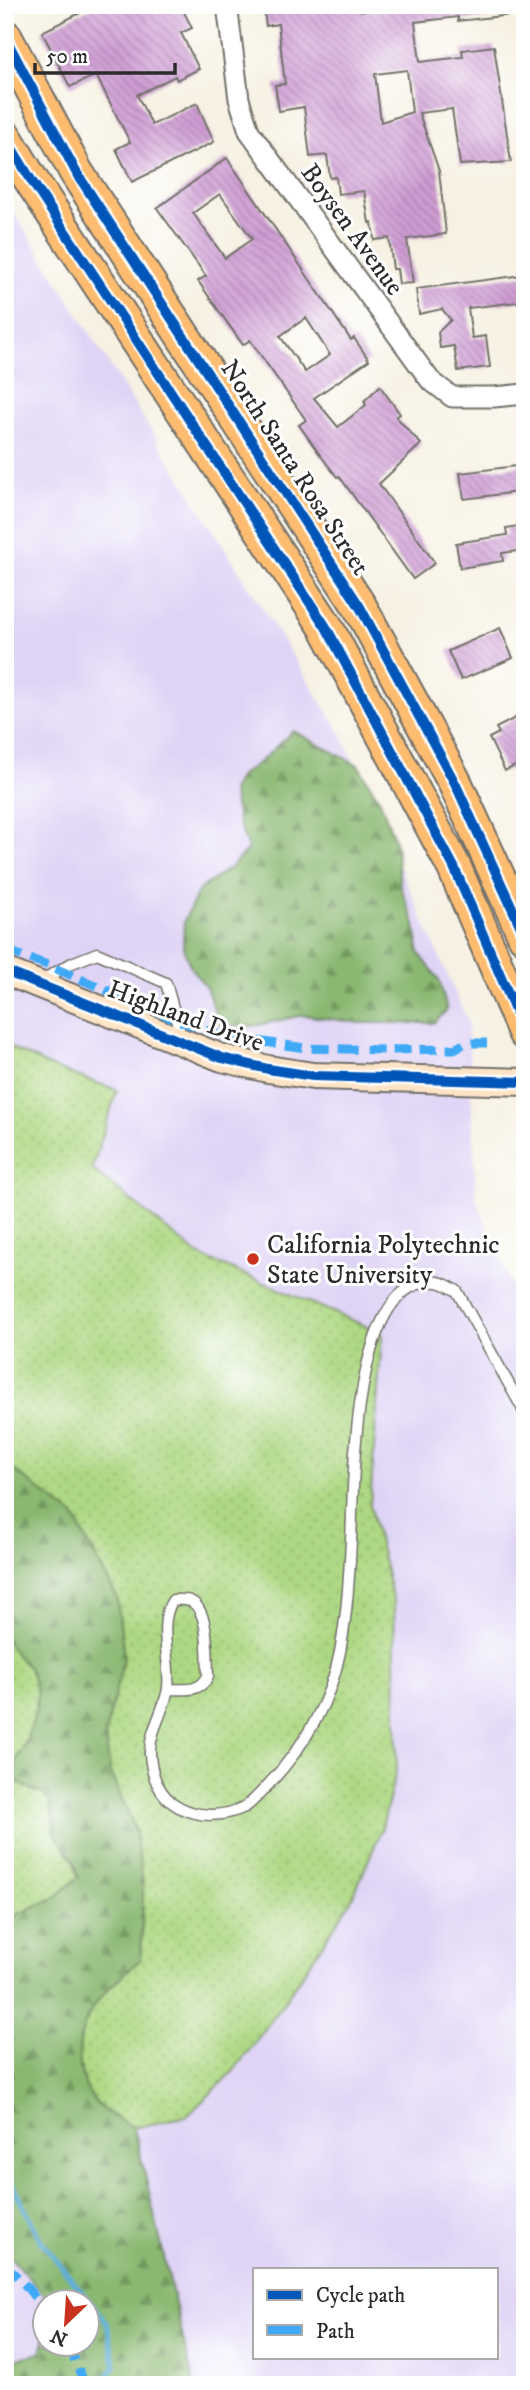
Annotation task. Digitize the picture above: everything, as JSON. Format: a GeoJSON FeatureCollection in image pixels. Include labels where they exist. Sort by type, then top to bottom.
{"type":"FeatureCollection","features":[{"type":"Feature","properties":{"kind":"highway","name":"North Santa Rosa Street"},"geometry":{"type":"LineString","coordinates":[[5,37],[76,172],[360,607],[455,783],[525,936]]}},
{"type":"Feature","properties":{"kind":"highway"},"geometry":{"type":"LineString","coordinates":[[5,137],[326,627],[454,867],[525,1033]]}},
{"type":"Feature","properties":{"kind":"street","name":"Boysen Avenue"},"geometry":{"type":"LineString","coordinates":[[227,5],[239,99],[249,131],[430,380],[452,397],[525,394]]}},
{"type":"Feature","properties":{"kind":"street","name":"Highland Drive"},"geometry":{"type":"LineString","coordinates":[[5,971],[222,1058],[268,1069],[313,1076],[525,1082]]}},
{"type":"Feature","properties":{"kind":"lane"},"geometry":{"type":"LineString","coordinates":[[37,983],[72,963],[97,953],[166,983],[183,1043]]}},
{"type":"Feature","properties":{"kind":"lane"},"geometry":{"type":"LineString","coordinates":[[168,1689],[196,1689],[204,1685],[208,1676],[204,1616],[198,1606],[189,1600],[173,1600],[166,1614],[168,1689],[155,1726],[150,1753],[155,1782],[170,1802],[191,1814],[219,1815],[247,1806],[300,1747],[317,1720],[334,1679],[347,1615],[358,1410],[369,1352],[378,1330],[397,1298],[417,1284],[439,1282],[457,1291],[525,1413]]}},
{"type":"Feature","properties":{"kind":"shaded area","name":"California Polytechnic State University"},"geometry":{"type":"Polygon","coordinates":[[[5,198],[341,733],[468,1022],[476,1199],[525,1319],[525,2385],[5,2385],[5,198]]]}},
{"type":"Feature","properties":{"kind":"green space"},"geometry":{"type":"Polygon","coordinates":[[[293,731],[358,765],[380,801],[396,844],[400,885],[415,924],[419,953],[439,980],[447,1010],[434,1023],[360,1023],[303,1015],[254,1026],[220,1026],[206,987],[191,968],[183,948],[184,921],[199,890],[231,867],[248,849],[232,791],[240,776],[293,731]]]}},
{"type":"Feature","properties":{"kind":"green space"},"geometry":{"type":"Polygon","coordinates":[[[5,1045],[56,1069],[117,1090],[92,1169],[198,1255],[382,1333],[370,1506],[394,1604],[397,1768],[381,1831],[351,1901],[276,2014],[232,2073],[187,2116],[134,2128],[98,2105],[91,2095],[85,2085],[79,2049],[84,2024],[93,2006],[141,1959],[143,1887],[135,1829],[110,1772],[105,1734],[124,1657],[33,1485],[5,1463],[5,1045]]]}},
{"type":"Feature","properties":{"kind":"green space"},"geometry":{"type":"Polygon","coordinates":[[[5,1463],[74,1516],[117,1597],[124,1657],[105,1734],[110,1772],[135,1829],[143,1887],[141,1959],[93,2007],[81,2037],[80,2061],[85,2085],[98,2105],[134,2128],[194,2385],[5,2385],[5,2361],[32,2355],[32,2358],[102,2358],[102,2288],[38,2288],[5,2251],[5,1920],[56,1897],[79,1877],[74,1861],[56,1835],[50,1802],[43,1794],[20,1784],[15,1776],[16,1761],[26,1742],[37,1706],[37,1693],[29,1668],[16,1655],[5,1637],[5,1463]]]}},
{"type":"Feature","properties":{"kind":"green space"},"geometry":{"type":"Polygon","coordinates":[[[5,1637],[29,1667],[37,1690],[31,1727],[16,1761],[31,1790],[43,1794],[50,1802],[56,1835],[74,1861],[79,1877],[56,1897],[5,1920],[5,1637]]]}},
{"type":"Feature","properties":{"kind":"building"},"geometry":{"type":"Polygon","coordinates":[[[96,5],[181,6],[192,28],[181,33],[199,69],[177,80],[175,76],[137,95],[152,125],[197,103],[214,142],[132,182],[116,149],[130,142],[96,75],[70,87],[42,32],[96,5]]]}},
{"type":"Feature","properties":{"kind":"building"},"geometry":{"type":"Polygon","coordinates":[[[263,5],[360,5],[361,11],[405,5],[510,5],[511,15],[458,21],[458,17],[415,22],[420,62],[463,57],[462,50],[494,46],[511,162],[460,165],[452,109],[419,113],[439,171],[446,234],[407,239],[413,283],[399,284],[397,269],[393,269],[389,238],[374,240],[364,191],[338,194],[336,177],[330,178],[327,155],[310,157],[304,107],[279,111],[275,85],[285,84],[278,24],[266,26],[263,5]],[[407,70],[375,74],[381,122],[412,112],[407,70]]]}},
{"type":"Feature","properties":{"kind":"building"},"geometry":{"type":"Polygon","coordinates":[[[227,158],[351,340],[354,338],[369,360],[314,398],[338,427],[366,405],[364,401],[380,386],[400,414],[396,417],[421,444],[379,484],[435,563],[413,579],[299,425],[306,420],[250,340],[243,345],[198,281],[206,276],[157,208],[227,158]],[[220,194],[193,213],[225,258],[252,239],[220,194]],[[306,318],[280,336],[305,372],[330,355],[306,318]]]}},
{"type":"Feature","properties":{"kind":"building"},"geometry":{"type":"Polygon","coordinates":[[[523,275],[525,301],[468,308],[472,338],[486,336],[490,367],[458,371],[454,346],[440,348],[438,332],[451,320],[442,309],[419,314],[416,289],[523,275]]]}},
{"type":"Feature","properties":{"kind":"building"},"geometry":{"type":"Polygon","coordinates":[[[525,465],[525,491],[464,499],[460,473],[525,465]]]}},
{"type":"Feature","properties":{"kind":"building"},"geometry":{"type":"Polygon","coordinates":[[[525,525],[525,550],[502,553],[503,561],[460,568],[456,543],[507,535],[506,528],[525,525]]]}},
{"type":"Feature","properties":{"kind":"building"},"geometry":{"type":"Polygon","coordinates":[[[500,628],[513,658],[461,680],[448,651],[500,628]]]}},
{"type":"Feature","properties":{"kind":"building"},"geometry":{"type":"Polygon","coordinates":[[[525,713],[525,761],[505,771],[489,738],[499,733],[496,728],[525,713]]]}},
{"type":"Feature","properties":{"kind":"waterway"},"geometry":{"type":"LineString","coordinates":[[5,2170],[41,2241],[107,2323],[115,2366],[108,2376],[81,2385]]}},
{"type":"Feature","properties":{"kind":"marked path"},"geometry":{"type":"LineString","coordinates":[[5,950],[223,1036],[305,1048],[454,1049],[466,1043],[487,1043]]}},
{"type":"Feature","properties":{"kind":"marked path"},"geometry":{"type":"LineString","coordinates":[[5,2264],[32,2294]]}},
{"type":"Feature","properties":{"kind":"marked path"},"geometry":{"type":"LineString","coordinates":[[74,2358],[85,2385]]}},
{"type":"Feature","properties":{"kind":"cycle path"},"geometry":{"type":"LineString","coordinates":[[5,37],[76,172],[360,607],[455,783],[525,936]]}},
{"type":"Feature","properties":{"kind":"cycle path"},"geometry":{"type":"LineString","coordinates":[[5,137],[326,627],[454,867],[525,1033]]}},
{"type":"Feature","properties":{"kind":"cycle path"},"geometry":{"type":"LineString","coordinates":[[5,971],[222,1058],[268,1069],[313,1076],[525,1082]]}},
{"type":"Feature","properties":{"kind":"place","name":"California Polytechnic State University"},"geometry":{"type":"Point","coordinates":[253,1259]}}]}
